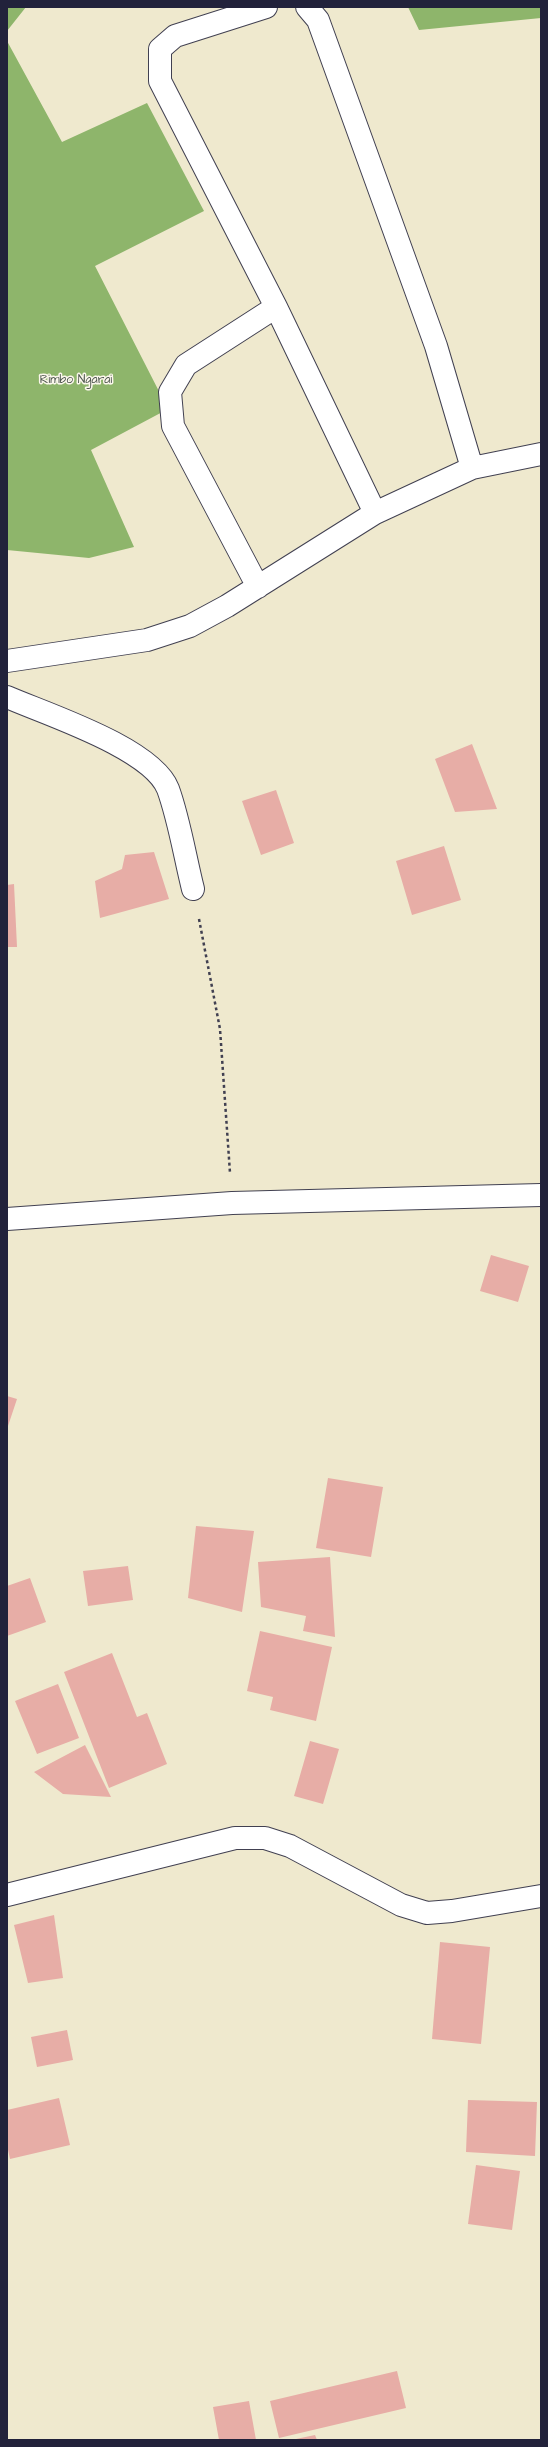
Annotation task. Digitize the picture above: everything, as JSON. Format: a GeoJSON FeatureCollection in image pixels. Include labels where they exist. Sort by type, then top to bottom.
{"type":"FeatureCollection","features":[{"type":"Feature","properties":{"kind":"street"},"geometry":{"type":"LineString","coordinates":[[266,7],[175,36],[160,49],[158,61],[160,81],[276,307],[375,513]]}},
{"type":"Feature","properties":{"kind":"street"},"geometry":{"type":"LineString","coordinates":[[307,7],[318,20],[436,346],[472,468]]}},
{"type":"Feature","properties":{"kind":"street"},"geometry":{"type":"LineString","coordinates":[[258,587],[173,426],[170,392],[186,366],[276,307]]}},
{"type":"Feature","properties":{"kind":"street"},"geometry":{"type":"LineString","coordinates":[[7,661],[147,640],[190,626],[258,587],[375,513],[472,468],[541,454]]}},
{"type":"Feature","properties":{"kind":"street"},"geometry":{"type":"LineString","coordinates":[[7,697],[117,744],[153,769],[167,787],[193,888]]}},
{"type":"Feature","properties":{"kind":"street"},"geometry":{"type":"LineString","coordinates":[[7,1219],[232,1203],[541,1195]]}},
{"type":"Feature","properties":{"kind":"street"},"geometry":{"type":"LineString","coordinates":[[7,1895],[235,1838],[265,1838],[290,1846],[401,1905],[427,1913],[452,1911],[541,1896]]}},
{"type":"Feature","properties":{"kind":"path"},"geometry":{"type":"LineString","coordinates":[[193,888],[220,1029],[232,1203]]}},
{"type":"Feature","properties":{"kind":"green space"},"geometry":{"type":"Polygon","coordinates":[[[7,7],[26,7],[7,31],[7,7]]]}},
{"type":"Feature","properties":{"kind":"green space"},"geometry":{"type":"Polygon","coordinates":[[[408,7],[541,7],[541,18],[419,30],[408,7]]]}},
{"type":"Feature","properties":{"kind":"green space","name":"Rimbo Ngarai"},"geometry":{"type":"Polygon","coordinates":[[[7,41],[62,142],[147,103],[204,211],[95,266],[168,409],[91,450],[134,547],[89,558],[7,550],[7,41]]]}},
{"type":"Feature","properties":{"kind":"building"},"geometry":{"type":"Polygon","coordinates":[[[472,744],[497,809],[455,812],[435,759],[472,744]]]}},
{"type":"Feature","properties":{"kind":"building"},"geometry":{"type":"Polygon","coordinates":[[[276,790],[294,843],[261,855],[242,801],[276,790]]]}},
{"type":"Feature","properties":{"kind":"building"},"geometry":{"type":"Polygon","coordinates":[[[444,846],[461,900],[412,915],[396,861],[444,846]]]}},
{"type":"Feature","properties":{"kind":"building"},"geometry":{"type":"Polygon","coordinates":[[[154,852],[169,899],[100,918],[95,881],[122,869],[125,855],[154,852]]]}},
{"type":"Feature","properties":{"kind":"building"},"geometry":{"type":"Polygon","coordinates":[[[14,884],[17,947],[7,947],[7,885],[14,884]]]}},
{"type":"Feature","properties":{"kind":"building"},"geometry":{"type":"Polygon","coordinates":[[[491,1255],[529,1266],[518,1302],[480,1291],[491,1255]]]}},
{"type":"Feature","properties":{"kind":"building"},"geometry":{"type":"Polygon","coordinates":[[[7,1396],[17,1399],[7,1429],[7,1396]]]}},
{"type":"Feature","properties":{"kind":"building"},"geometry":{"type":"Polygon","coordinates":[[[328,1478],[383,1487],[371,1557],[316,1548],[328,1478]]]}},
{"type":"Feature","properties":{"kind":"building"},"geometry":{"type":"Polygon","coordinates":[[[196,1526],[254,1531],[242,1612],[188,1598],[196,1526]]]}},
{"type":"Feature","properties":{"kind":"building"},"geometry":{"type":"Polygon","coordinates":[[[330,1557],[335,1637],[303,1631],[306,1616],[261,1607],[258,1562],[330,1557]]]}},
{"type":"Feature","properties":{"kind":"building"},"geometry":{"type":"Polygon","coordinates":[[[128,1566],[133,1600],[88,1606],[83,1571],[128,1566]]]}},
{"type":"Feature","properties":{"kind":"building"},"geometry":{"type":"Polygon","coordinates":[[[30,1578],[46,1622],[7,1636],[7,1586],[30,1578]]]}},
{"type":"Feature","properties":{"kind":"building"},"geometry":{"type":"Polygon","coordinates":[[[260,1631],[332,1647],[316,1721],[270,1710],[273,1697],[247,1691],[260,1631]]]}},
{"type":"Feature","properties":{"kind":"building"},"geometry":{"type":"Polygon","coordinates":[[[112,1653],[137,1717],[147,1713],[167,1764],[109,1788],[64,1672],[112,1653]]]}},
{"type":"Feature","properties":{"kind":"building"},"geometry":{"type":"Polygon","coordinates":[[[58,1684],[79,1738],[37,1754],[15,1701],[58,1684]]]}},
{"type":"Feature","properties":{"kind":"building"},"geometry":{"type":"Polygon","coordinates":[[[310,1741],[339,1749],[323,1804],[294,1796],[310,1741]]]}},
{"type":"Feature","properties":{"kind":"building"},"geometry":{"type":"Polygon","coordinates":[[[85,1745],[111,1797],[63,1794],[34,1772],[85,1745]]]}},
{"type":"Feature","properties":{"kind":"building"},"geometry":{"type":"Polygon","coordinates":[[[54,1915],[63,1978],[28,1983],[14,1925],[54,1915]]]}},
{"type":"Feature","properties":{"kind":"building"},"geometry":{"type":"Polygon","coordinates":[[[440,1942],[490,1947],[481,2044],[432,2039],[440,1942]]]}},
{"type":"Feature","properties":{"kind":"building"},"geometry":{"type":"Polygon","coordinates":[[[67,2030],[73,2060],[37,2067],[31,2037],[67,2030]]]}},
{"type":"Feature","properties":{"kind":"building"},"geometry":{"type":"Polygon","coordinates":[[[59,2098],[70,2145],[10,2159],[7,2145],[7,2110],[59,2098]]]}},
{"type":"Feature","properties":{"kind":"building"},"geometry":{"type":"Polygon","coordinates":[[[468,2100],[537,2102],[535,2156],[466,2152],[468,2100]]]}},
{"type":"Feature","properties":{"kind":"building"},"geometry":{"type":"Polygon","coordinates":[[[476,2165],[520,2171],[512,2230],[468,2224],[476,2165]]]}},
{"type":"Feature","properties":{"kind":"building"},"geometry":{"type":"Polygon","coordinates":[[[397,2371],[406,2408],[279,2438],[270,2401],[397,2371]]]}},
{"type":"Feature","properties":{"kind":"building"},"geometry":{"type":"Polygon","coordinates":[[[249,2401],[256,2440],[219,2440],[213,2407],[249,2401]]]}},
{"type":"Feature","properties":{"kind":"building"},"geometry":{"type":"Polygon","coordinates":[[[315,2435],[317,2440],[296,2440],[296,2439],[315,2435]]]}}]}
